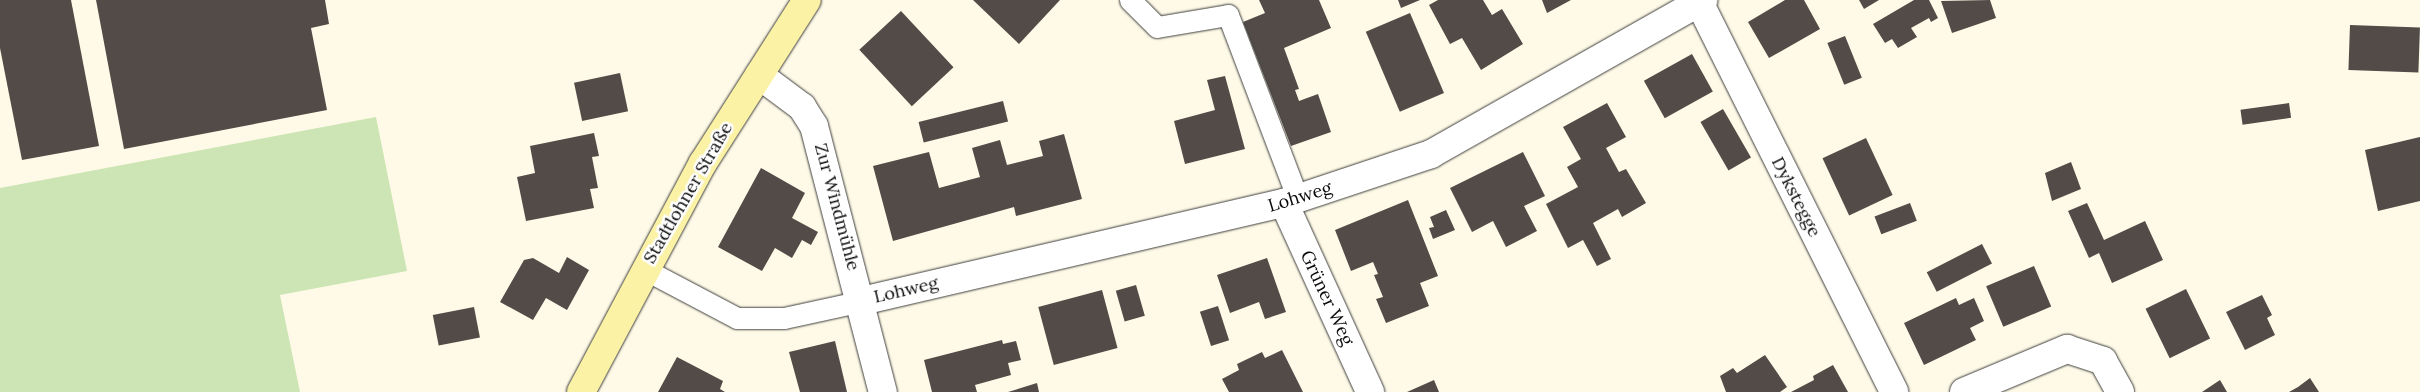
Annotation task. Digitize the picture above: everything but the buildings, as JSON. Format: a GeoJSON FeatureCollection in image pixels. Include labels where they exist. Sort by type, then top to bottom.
{"type":"FeatureCollection","features":[{"type":"Feature","properties":{"kind":"main road","name":"Stadtlohner Straße"},"geometry":{"type":"LineString","coordinates":[[581,392],[644,269],[703,163],[804,1]]}},
{"type":"Feature","properties":{"kind":"street","name":"Lohweg"},"geometry":{"type":"LineString","coordinates":[[862,301],[1291,201],[1431,154],[1701,1]]}},
{"type":"Feature","properties":{"kind":"street","name":"Dykstegge"},"geometry":{"type":"LineString","coordinates":[[1701,1],[1894,392]]}},
{"type":"Feature","properties":{"kind":"street","name":"Zur Windmühle"},"geometry":{"type":"LineString","coordinates":[[759,75],[802,107],[814,126],[862,301],[883,392]]}},
{"type":"Feature","properties":{"kind":"street","name":"Grüner Weg"},"geometry":{"type":"LineString","coordinates":[[1291,201],[1370,392]]}},
{"type":"Feature","properties":{"kind":"street"},"geometry":{"type":"LineString","coordinates":[[1964,392],[2067,349],[2103,361],[2120,392]]}},
{"type":"Feature","properties":{"kind":"lane"},"geometry":{"type":"LineString","coordinates":[[1130,0],[1157,27],[1228,15],[1291,201]]}},
{"type":"Feature","properties":{"kind":"lane"},"geometry":{"type":"LineString","coordinates":[[644,269],[737,318],[784,318],[862,301]]}},
{"type":"Feature","properties":{"kind":"green space"},"geometry":{"type":"Polygon","coordinates":[[[376,117],[407,271],[280,295],[300,392],[0,392],[0,188],[376,117]]]}}]}
